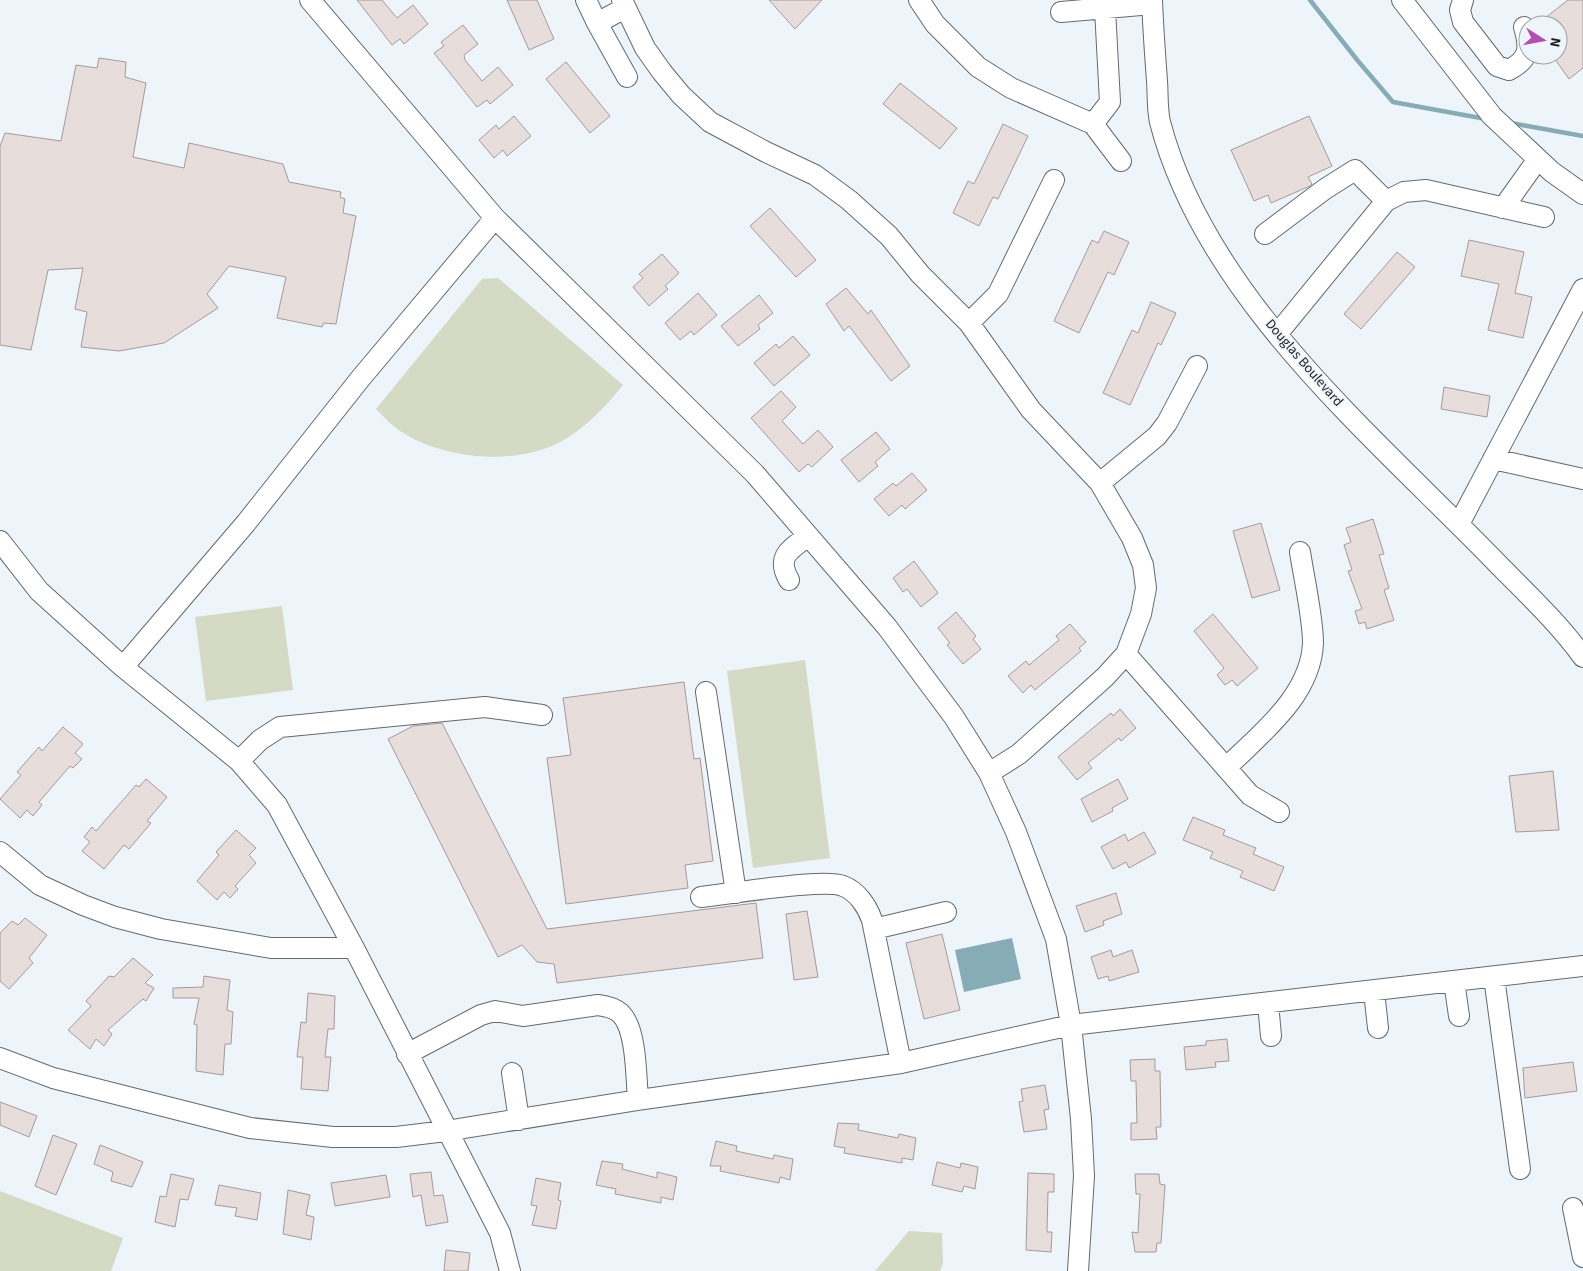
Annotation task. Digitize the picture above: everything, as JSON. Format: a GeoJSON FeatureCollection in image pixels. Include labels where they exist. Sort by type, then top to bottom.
{"type":"FeatureCollection","features":[{"type":"Feature","properties":{"kind":"street"},"geometry":{"type":"LineString","coordinates":[[310,0],[495,218],[754,474],[887,627],[954,717],[989,773],[1019,840],[1056,940],[1071,1025],[1081,1119],[1084,1176],[1078,1271]]}},
{"type":"Feature","properties":{"kind":"street"},"geometry":{"type":"LineString","coordinates":[[586,0],[628,77]]}},
{"type":"Feature","properties":{"kind":"street"},"geometry":{"type":"LineString","coordinates":[[919,0],[935,24],[978,67],[1011,88],[1093,124],[1121,161]]}},
{"type":"Feature","properties":{"kind":"street"},"geometry":{"type":"LineString","coordinates":[[1402,0],[1492,116],[1552,172],[1583,194]]}},
{"type":"Feature","properties":{"kind":"street"},"geometry":{"type":"LineString","coordinates":[[1463,0],[1460,10],[1463,22],[1497,66],[1509,70],[1518,65]]}},
{"type":"Feature","properties":{"kind":"street"},"geometry":{"type":"LineString","coordinates":[[1062,12],[1084,5],[1105,9],[1152,2]]}},
{"type":"Feature","properties":{"kind":"street","name":"Douglas Boulevard"},"geometry":{"type":"LineString","coordinates":[[1152,2],[1159,120],[1181,186],[1219,256],[1278,333],[1369,437],[1459,524],[1567,635],[1583,657]]}},
{"type":"Feature","properties":{"kind":"street"},"geometry":{"type":"LineString","coordinates":[[597,23],[623,4],[645,48],[681,95],[710,122],[766,152],[815,175],[849,200],[889,236],[920,274],[969,324],[1031,410],[1100,483],[1132,538],[1143,565],[1146,588],[1141,614],[1126,654],[1105,677],[1019,754],[989,773]]}},
{"type":"Feature","properties":{"kind":"street"},"geometry":{"type":"LineString","coordinates":[[1093,124],[1110,102],[1105,9]]}},
{"type":"Feature","properties":{"kind":"street"},"geometry":{"type":"LineString","coordinates":[[1503,208],[1538,159]]}},
{"type":"Feature","properties":{"kind":"street"},"geometry":{"type":"LineString","coordinates":[[1265,234],[1325,189],[1354,170],[1386,201]]}},
{"type":"Feature","properties":{"kind":"street"},"geometry":{"type":"LineString","coordinates":[[969,324],[998,294],[1054,180]]}},
{"type":"Feature","properties":{"kind":"street"},"geometry":{"type":"LineString","coordinates":[[1278,333],[1386,201],[1404,192],[1426,190],[1544,217]]}},
{"type":"Feature","properties":{"kind":"street"},"geometry":{"type":"LineString","coordinates":[[123,666],[246,523],[360,379],[495,218]]}},
{"type":"Feature","properties":{"kind":"street"},"geometry":{"type":"LineString","coordinates":[[1459,524],[1583,290]]}},
{"type":"Feature","properties":{"kind":"street"},"geometry":{"type":"LineString","coordinates":[[1100,483],[1157,436],[1167,423],[1197,366]]}},
{"type":"Feature","properties":{"kind":"street"},"geometry":{"type":"LineString","coordinates":[[1493,459],[1583,479]]}},
{"type":"Feature","properties":{"kind":"street"},"geometry":{"type":"LineString","coordinates":[[789,580],[782,569],[784,559],[790,550],[807,537]]}},
{"type":"Feature","properties":{"kind":"street"},"geometry":{"type":"LineString","coordinates":[[0,541],[39,591],[123,666],[238,761],[277,805],[354,948],[446,1131],[500,1233],[510,1271]]}},
{"type":"Feature","properties":{"kind":"street"},"geometry":{"type":"LineString","coordinates":[[1226,768],[1281,713],[1301,684],[1307,670],[1313,641],[1300,552]]}},
{"type":"Feature","properties":{"kind":"street"},"geometry":{"type":"LineString","coordinates":[[1126,654],[1250,795],[1279,812]]}},
{"type":"Feature","properties":{"kind":"street"},"geometry":{"type":"LineString","coordinates":[[706,692],[736,893]]}},
{"type":"Feature","properties":{"kind":"street"},"geometry":{"type":"LineString","coordinates":[[238,761],[260,740],[280,727],[485,707],[542,714]]}},
{"type":"Feature","properties":{"kind":"street"},"geometry":{"type":"LineString","coordinates":[[0,852],[40,885],[84,906],[115,917],[162,929],[271,948],[354,948]]}},
{"type":"Feature","properties":{"kind":"street"},"geometry":{"type":"LineString","coordinates":[[701,897],[829,882],[852,890],[869,910],[901,1063]]}},
{"type":"Feature","properties":{"kind":"street"},"geometry":{"type":"LineString","coordinates":[[874,929],[946,912]]}},
{"type":"Feature","properties":{"kind":"street"},"geometry":{"type":"LineString","coordinates":[[0,1058],[53,1078],[250,1128],[333,1138],[396,1137],[519,1120],[638,1100],[901,1063],[1071,1025],[1583,966]]}},
{"type":"Feature","properties":{"kind":"street"},"geometry":{"type":"LineString","coordinates":[[1494,977],[1520,1169]]}},
{"type":"Feature","properties":{"kind":"street"},"geometry":{"type":"LineString","coordinates":[[1454,982],[1459,1016]]}},
{"type":"Feature","properties":{"kind":"street"},"geometry":{"type":"LineString","coordinates":[[1374,991],[1378,1028]]}},
{"type":"Feature","properties":{"kind":"street"},"geometry":{"type":"LineString","coordinates":[[1268,1003],[1271,1036]]}},
{"type":"Feature","properties":{"kind":"street"},"geometry":{"type":"LineString","coordinates":[[407,1054],[481,1015],[495,1011],[523,1016],[598,1005],[608,1007],[623,1016],[631,1034],[638,1100]]}},
{"type":"Feature","properties":{"kind":"street"},"geometry":{"type":"LineString","coordinates":[[512,1073],[519,1120]]}},
{"type":"Feature","properties":{"kind":"street"},"geometry":{"type":"LineString","coordinates":[[1573,1208],[1583,1257]]}},
{"type":"Feature","properties":{"kind":"green space"},"geometry":{"type":"Polygon","coordinates":[[[498,278],[623,385],[610,401],[582,428],[564,440],[527,454],[484,456],[463,454],[442,450],[422,443],[401,432],[376,409],[482,279],[498,278]]]}},
{"type":"Feature","properties":{"kind":"green space"},"geometry":{"type":"Polygon","coordinates":[[[282,606],[293,690],[206,701],[195,617],[282,606]]]}},
{"type":"Feature","properties":{"kind":"green space"},"geometry":{"type":"Polygon","coordinates":[[[805,660],[830,858],[753,868],[727,671],[805,660]]]}},
{"type":"Feature","properties":{"kind":"green space"},"geometry":{"type":"Polygon","coordinates":[[[0,1191],[123,1238],[111,1271],[0,1271],[0,1191]]]}},
{"type":"Feature","properties":{"kind":"green space"},"geometry":{"type":"Polygon","coordinates":[[[909,1231],[942,1233],[943,1263],[940,1271],[875,1271],[909,1231]]]}},
{"type":"Feature","properties":{"kind":"water"},"geometry":{"type":"Polygon","coordinates":[[[1012,938],[1021,979],[964,992],[955,950],[1012,938]]]}},
{"type":"Feature","properties":{"kind":"building"},"geometry":{"type":"Polygon","coordinates":[[[357,0],[382,0],[397,18],[413,5],[428,24],[404,44],[400,39],[392,45],[357,0]]]}},
{"type":"Feature","properties":{"kind":"building"},"geometry":{"type":"Polygon","coordinates":[[[507,0],[537,0],[554,39],[529,50],[507,0]]]}},
{"type":"Feature","properties":{"kind":"building"},"geometry":{"type":"Polygon","coordinates":[[[769,0],[822,0],[795,29],[769,0]]]}},
{"type":"Feature","properties":{"kind":"building"},"geometry":{"type":"Polygon","coordinates":[[[1568,0],[1583,0],[1583,68],[1569,79],[1559,65],[1568,65],[1568,15],[1549,15],[1568,0]]]}},
{"type":"Feature","properties":{"kind":"building"},"geometry":{"type":"Polygon","coordinates":[[[463,25],[478,44],[464,55],[465,60],[482,81],[498,67],[513,85],[490,104],[487,100],[477,107],[434,53],[444,46],[441,42],[463,25]]]}},
{"type":"Feature","properties":{"kind":"building"},"geometry":{"type":"Polygon","coordinates":[[[99,58],[126,62],[125,77],[146,83],[133,157],[184,168],[189,143],[283,164],[289,182],[341,192],[340,197],[345,199],[343,213],[356,216],[336,324],[324,323],[322,327],[277,318],[286,277],[229,266],[207,294],[218,308],[164,343],[119,351],[81,347],[87,312],[75,309],[83,268],[48,270],[31,350],[0,345],[0,146],[5,133],[61,141],[76,65],[97,68],[99,58]]]}},
{"type":"Feature","properties":{"kind":"building"},"geometry":{"type":"Polygon","coordinates":[[[566,62],[610,116],[590,133],[546,79],[566,62]]]}},
{"type":"Feature","properties":{"kind":"building"},"geometry":{"type":"Polygon","coordinates":[[[900,83],[957,128],[940,149],[883,104],[900,83]]]}},
{"type":"Feature","properties":{"kind":"building"},"geometry":{"type":"Polygon","coordinates":[[[514,116],[531,136],[507,156],[503,150],[494,158],[479,140],[496,125],[499,129],[514,116]]]}},
{"type":"Feature","properties":{"kind":"building"},"geometry":{"type":"Polygon","coordinates":[[[1309,116],[1332,166],[1308,177],[1312,184],[1310,186],[1271,203],[1268,195],[1254,201],[1231,150],[1309,116]]]}},
{"type":"Feature","properties":{"kind":"building"},"geometry":{"type":"Polygon","coordinates":[[[1003,124],[1028,136],[998,199],[993,197],[979,226],[953,213],[968,181],[974,184],[1003,124]]]}},
{"type":"Feature","properties":{"kind":"building"},"geometry":{"type":"Polygon","coordinates":[[[770,208],[816,260],[796,277],[750,226],[770,208]]]}},
{"type":"Feature","properties":{"kind":"building"},"geometry":{"type":"Polygon","coordinates":[[[1104,231],[1129,242],[1114,275],[1108,272],[1079,333],[1054,321],[1092,240],[1098,243],[1104,231]]]}},
{"type":"Feature","properties":{"kind":"building"},"geometry":{"type":"Polygon","coordinates":[[[1469,240],[1524,252],[1515,293],[1532,297],[1523,338],[1488,330],[1499,284],[1461,276],[1469,240]]]}},
{"type":"Feature","properties":{"kind":"building"},"geometry":{"type":"Polygon","coordinates":[[[1397,252],[1415,267],[1361,329],[1344,314],[1397,252]]]}},
{"type":"Feature","properties":{"kind":"building"},"geometry":{"type":"Polygon","coordinates":[[[662,254],[679,273],[665,286],[668,289],[649,306],[633,287],[643,278],[639,274],[662,254]]]}},
{"type":"Feature","properties":{"kind":"building"},"geometry":{"type":"Polygon","coordinates":[[[846,288],[868,314],[871,310],[910,366],[891,381],[849,326],[844,331],[826,304],[846,288]]]}},
{"type":"Feature","properties":{"kind":"building"},"geometry":{"type":"Polygon","coordinates":[[[698,293],[717,315],[694,335],[691,331],[680,340],[665,323],[698,293]]]}},
{"type":"Feature","properties":{"kind":"building"},"geometry":{"type":"Polygon","coordinates":[[[759,295],[773,313],[758,325],[760,329],[738,346],[721,326],[759,295]]]}},
{"type":"Feature","properties":{"kind":"building"},"geometry":{"type":"Polygon","coordinates":[[[1151,302],[1176,313],[1161,345],[1158,343],[1130,405],[1103,393],[1132,330],[1138,333],[1151,302]]]}},
{"type":"Feature","properties":{"kind":"building"},"geometry":{"type":"Polygon","coordinates":[[[793,336],[810,355],[774,386],[754,363],[776,344],[779,348],[793,336]]]}},
{"type":"Feature","properties":{"kind":"building"},"geometry":{"type":"Polygon","coordinates":[[[1444,387],[1490,396],[1487,417],[1441,409],[1444,387]]]}},
{"type":"Feature","properties":{"kind":"building"},"geometry":{"type":"Polygon","coordinates":[[[781,391],[796,407],[782,421],[803,444],[818,430],[833,447],[812,467],[808,464],[799,472],[751,418],[781,391]]]}},
{"type":"Feature","properties":{"kind":"building"},"geometry":{"type":"Polygon","coordinates":[[[876,432],[890,449],[875,462],[878,466],[859,482],[841,460],[876,432]]]}},
{"type":"Feature","properties":{"kind":"building"},"geometry":{"type":"Polygon","coordinates":[[[912,473],[927,490],[905,509],[902,505],[889,516],[874,499],[893,483],[896,486],[912,473]]]}},
{"type":"Feature","properties":{"kind":"building"},"geometry":{"type":"Polygon","coordinates":[[[1373,519],[1384,554],[1379,555],[1389,588],[1384,590],[1394,620],[1367,629],[1365,622],[1359,624],[1355,611],[1362,609],[1348,571],[1352,570],[1344,545],[1351,542],[1346,528],[1373,519]]]}},
{"type":"Feature","properties":{"kind":"building"},"geometry":{"type":"Polygon","coordinates":[[[1261,523],[1280,590],[1252,598],[1233,531],[1261,523]]]}},
{"type":"Feature","properties":{"kind":"building"},"geometry":{"type":"Polygon","coordinates":[[[914,561],[938,593],[921,607],[907,589],[903,592],[893,578],[914,561]]]}},
{"type":"Feature","properties":{"kind":"building"},"geometry":{"type":"Polygon","coordinates":[[[956,612],[976,636],[973,639],[981,649],[963,664],[947,645],[950,643],[938,628],[956,612]]]}},
{"type":"Feature","properties":{"kind":"building"},"geometry":{"type":"Polygon","coordinates":[[[1213,614],[1258,668],[1237,686],[1232,680],[1225,685],[1217,675],[1224,668],[1194,631],[1213,614]]]}},
{"type":"Feature","properties":{"kind":"building"},"geometry":{"type":"Polygon","coordinates":[[[1070,624],[1086,642],[1079,648],[1081,651],[1035,690],[1031,685],[1023,693],[1008,676],[1026,661],[1029,665],[1059,640],[1056,636],[1070,624]]]}},
{"type":"Feature","properties":{"kind":"building"},"geometry":{"type":"Polygon","coordinates":[[[684,682],[694,759],[700,758],[713,861],[685,865],[688,888],[566,904],[547,758],[571,755],[563,698],[684,682]]]}},
{"type":"Feature","properties":{"kind":"building"},"geometry":{"type":"Polygon","coordinates":[[[1120,709],[1136,728],[1121,741],[1119,738],[1088,763],[1092,768],[1077,780],[1058,757],[1111,713],[1113,716],[1120,709]]]}},
{"type":"Feature","properties":{"kind":"building"},"geometry":{"type":"Polygon","coordinates":[[[442,723],[547,929],[756,903],[763,958],[557,983],[554,964],[537,962],[522,945],[498,957],[388,739],[413,726],[442,723]]]}},
{"type":"Feature","properties":{"kind":"building"},"geometry":{"type":"Polygon","coordinates":[[[63,727],[83,744],[75,753],[82,759],[73,768],[70,766],[39,802],[42,805],[33,816],[27,810],[20,818],[0,799],[21,775],[17,772],[39,747],[42,751],[63,727]]]}},
{"type":"Feature","properties":{"kind":"building"},"geometry":{"type":"Polygon","coordinates":[[[1553,771],[1559,830],[1516,832],[1509,776],[1553,771]]]}},
{"type":"Feature","properties":{"kind":"building"},"geometry":{"type":"Polygon","coordinates":[[[146,779],[167,797],[147,821],[151,823],[129,849],[124,845],[104,869],[82,851],[90,842],[84,837],[92,827],[96,831],[136,785],[139,787],[146,779]]]}},
{"type":"Feature","properties":{"kind":"building"},"geometry":{"type":"Polygon","coordinates":[[[1118,779],[1128,799],[1112,808],[1113,811],[1092,822],[1081,799],[1118,779]]]}},
{"type":"Feature","properties":{"kind":"building"},"geometry":{"type":"Polygon","coordinates":[[[1193,817],[1225,830],[1223,835],[1256,848],[1253,854],[1284,867],[1274,891],[1240,877],[1243,871],[1210,858],[1213,852],[1183,840],[1193,817]]]}},
{"type":"Feature","properties":{"kind":"building"},"geometry":{"type":"Polygon","coordinates":[[[236,830],[256,848],[249,855],[256,863],[235,886],[238,889],[230,898],[224,892],[217,900],[197,881],[219,855],[216,852],[236,830]]]}},
{"type":"Feature","properties":{"kind":"building"},"geometry":{"type":"Polygon","coordinates":[[[1144,832],[1156,853],[1129,868],[1126,862],[1113,869],[1101,847],[1125,834],[1128,841],[1144,832]]]}},
{"type":"Feature","properties":{"kind":"building"},"geometry":{"type":"Polygon","coordinates":[[[1116,893],[1122,914],[1103,921],[1104,925],[1085,932],[1076,906],[1116,893]]]}},
{"type":"Feature","properties":{"kind":"building"},"geometry":{"type":"Polygon","coordinates":[[[807,911],[818,977],[794,980],[786,914],[807,911]]]}},
{"type":"Feature","properties":{"kind":"building"},"geometry":{"type":"Polygon","coordinates":[[[25,918],[47,935],[29,958],[33,963],[9,989],[0,981],[0,933],[12,921],[18,925],[25,918]]]}},
{"type":"Feature","properties":{"kind":"building"},"geometry":{"type":"Polygon","coordinates":[[[942,934],[960,1010],[924,1019],[906,943],[942,934]]]}},
{"type":"Feature","properties":{"kind":"building"},"geometry":{"type":"Polygon","coordinates":[[[1111,950],[1113,957],[1132,950],[1139,972],[1109,981],[1108,976],[1098,979],[1091,957],[1111,950]]]}},
{"type":"Feature","properties":{"kind":"building"},"geometry":{"type":"Polygon","coordinates":[[[133,958],[153,975],[145,983],[154,988],[146,1001],[143,999],[108,1030],[112,1034],[104,1046],[96,1039],[90,1049],[68,1030],[91,1006],[86,1001],[109,976],[114,977],[133,958]]]}},
{"type":"Feature","properties":{"kind":"building"},"geometry":{"type":"Polygon","coordinates":[[[204,976],[230,980],[227,1010],[233,1012],[231,1044],[225,1044],[223,1075],[196,1071],[197,1025],[194,1024],[199,998],[173,998],[173,988],[203,987],[204,976]]]}},
{"type":"Feature","properties":{"kind":"building"},"geometry":{"type":"Polygon","coordinates":[[[308,993],[335,996],[334,1029],[328,1029],[325,1057],[331,1057],[328,1091],[301,1089],[303,1057],[297,1057],[301,1022],[306,1023],[308,993]]]}},
{"type":"Feature","properties":{"kind":"building"},"geometry":{"type":"Polygon","coordinates":[[[1227,1039],[1229,1061],[1215,1062],[1216,1067],[1186,1070],[1184,1047],[1206,1045],[1206,1041],[1227,1039]]]}},
{"type":"Feature","properties":{"kind":"building"},"geometry":{"type":"Polygon","coordinates":[[[1155,1059],[1155,1071],[1160,1071],[1161,1127],[1156,1127],[1157,1139],[1131,1140],[1131,1123],[1137,1123],[1136,1081],[1131,1081],[1130,1060],[1155,1059]]]}},
{"type":"Feature","properties":{"kind":"building"},"geometry":{"type":"Polygon","coordinates":[[[1573,1062],[1577,1091],[1525,1098],[1523,1068],[1573,1062]]]}},
{"type":"Feature","properties":{"kind":"building"},"geometry":{"type":"Polygon","coordinates":[[[1045,1085],[1049,1109],[1044,1110],[1047,1129],[1024,1132],[1019,1102],[1023,1101],[1021,1089],[1045,1085]]]}},
{"type":"Feature","properties":{"kind":"building"},"geometry":{"type":"Polygon","coordinates":[[[0,1102],[37,1116],[29,1137],[0,1125],[0,1102]]]}},
{"type":"Feature","properties":{"kind":"building"},"geometry":{"type":"Polygon","coordinates":[[[838,1123],[859,1124],[858,1130],[898,1138],[899,1134],[916,1138],[913,1160],[902,1158],[902,1163],[844,1153],[845,1148],[834,1146],[838,1123]]]}},
{"type":"Feature","properties":{"kind":"building"},"geometry":{"type":"Polygon","coordinates":[[[53,1135],[77,1144],[56,1195],[35,1186],[53,1135]]]}},
{"type":"Feature","properties":{"kind":"building"},"geometry":{"type":"Polygon","coordinates":[[[716,1141],[737,1146],[736,1151],[773,1159],[774,1155],[793,1159],[790,1180],[780,1177],[779,1183],[720,1171],[721,1166],[710,1166],[716,1141]]]}},
{"type":"Feature","properties":{"kind":"building"},"geometry":{"type":"Polygon","coordinates":[[[100,1145],[143,1162],[132,1187],[111,1181],[113,1172],[94,1164],[100,1145]]]}},
{"type":"Feature","properties":{"kind":"building"},"geometry":{"type":"Polygon","coordinates":[[[602,1161],[623,1164],[622,1169],[657,1178],[657,1172],[677,1177],[673,1200],[661,1197],[661,1203],[615,1194],[616,1189],[596,1185],[602,1161]]]}},
{"type":"Feature","properties":{"kind":"building"},"geometry":{"type":"Polygon","coordinates":[[[937,1162],[960,1168],[961,1163],[978,1167],[975,1189],[964,1186],[962,1192],[932,1185],[937,1162]]]}},
{"type":"Feature","properties":{"kind":"building"},"geometry":{"type":"Polygon","coordinates":[[[431,1172],[434,1196],[443,1195],[448,1222],[426,1226],[421,1195],[413,1197],[410,1174],[431,1172]]]}},
{"type":"Feature","properties":{"kind":"building"},"geometry":{"type":"Polygon","coordinates":[[[1028,1173],[1054,1174],[1054,1192],[1048,1192],[1047,1232],[1052,1232],[1051,1252],[1026,1250],[1028,1173]]]}},
{"type":"Feature","properties":{"kind":"building"},"geometry":{"type":"Polygon","coordinates":[[[171,1174],[194,1179],[188,1200],[180,1199],[175,1227],[155,1222],[160,1196],[166,1197],[171,1174]]]}},
{"type":"Feature","properties":{"kind":"building"},"geometry":{"type":"Polygon","coordinates":[[[1135,1174],[1159,1174],[1160,1184],[1165,1185],[1161,1243],[1157,1243],[1156,1252],[1135,1252],[1132,1232],[1138,1233],[1140,1194],[1136,1194],[1135,1174]]]}},
{"type":"Feature","properties":{"kind":"building"},"geometry":{"type":"Polygon","coordinates":[[[386,1175],[390,1197],[335,1206],[331,1183],[386,1175]]]}},
{"type":"Feature","properties":{"kind":"building"},"geometry":{"type":"Polygon","coordinates":[[[536,1178],[561,1183],[558,1200],[561,1201],[556,1229],[532,1225],[537,1206],[531,1205],[536,1178]]]}},
{"type":"Feature","properties":{"kind":"building"},"geometry":{"type":"Polygon","coordinates":[[[219,1185],[261,1193],[257,1220],[235,1216],[237,1208],[215,1205],[219,1185]]]}},
{"type":"Feature","properties":{"kind":"building"},"geometry":{"type":"Polygon","coordinates":[[[288,1190],[310,1195],[306,1215],[314,1217],[311,1240],[283,1234],[288,1190]]]}},
{"type":"Feature","properties":{"kind":"building"},"geometry":{"type":"Polygon","coordinates":[[[446,1250],[470,1253],[468,1271],[444,1271],[446,1250]]]}},
{"type":"Feature","properties":{"kind":"waterway"},"geometry":{"type":"LineString","coordinates":[[1310,0],[1393,102],[1486,119]]}},
{"type":"Feature","properties":{"kind":"waterway"},"geometry":{"type":"LineString","coordinates":[[1511,123],[1583,136]]}}]}
